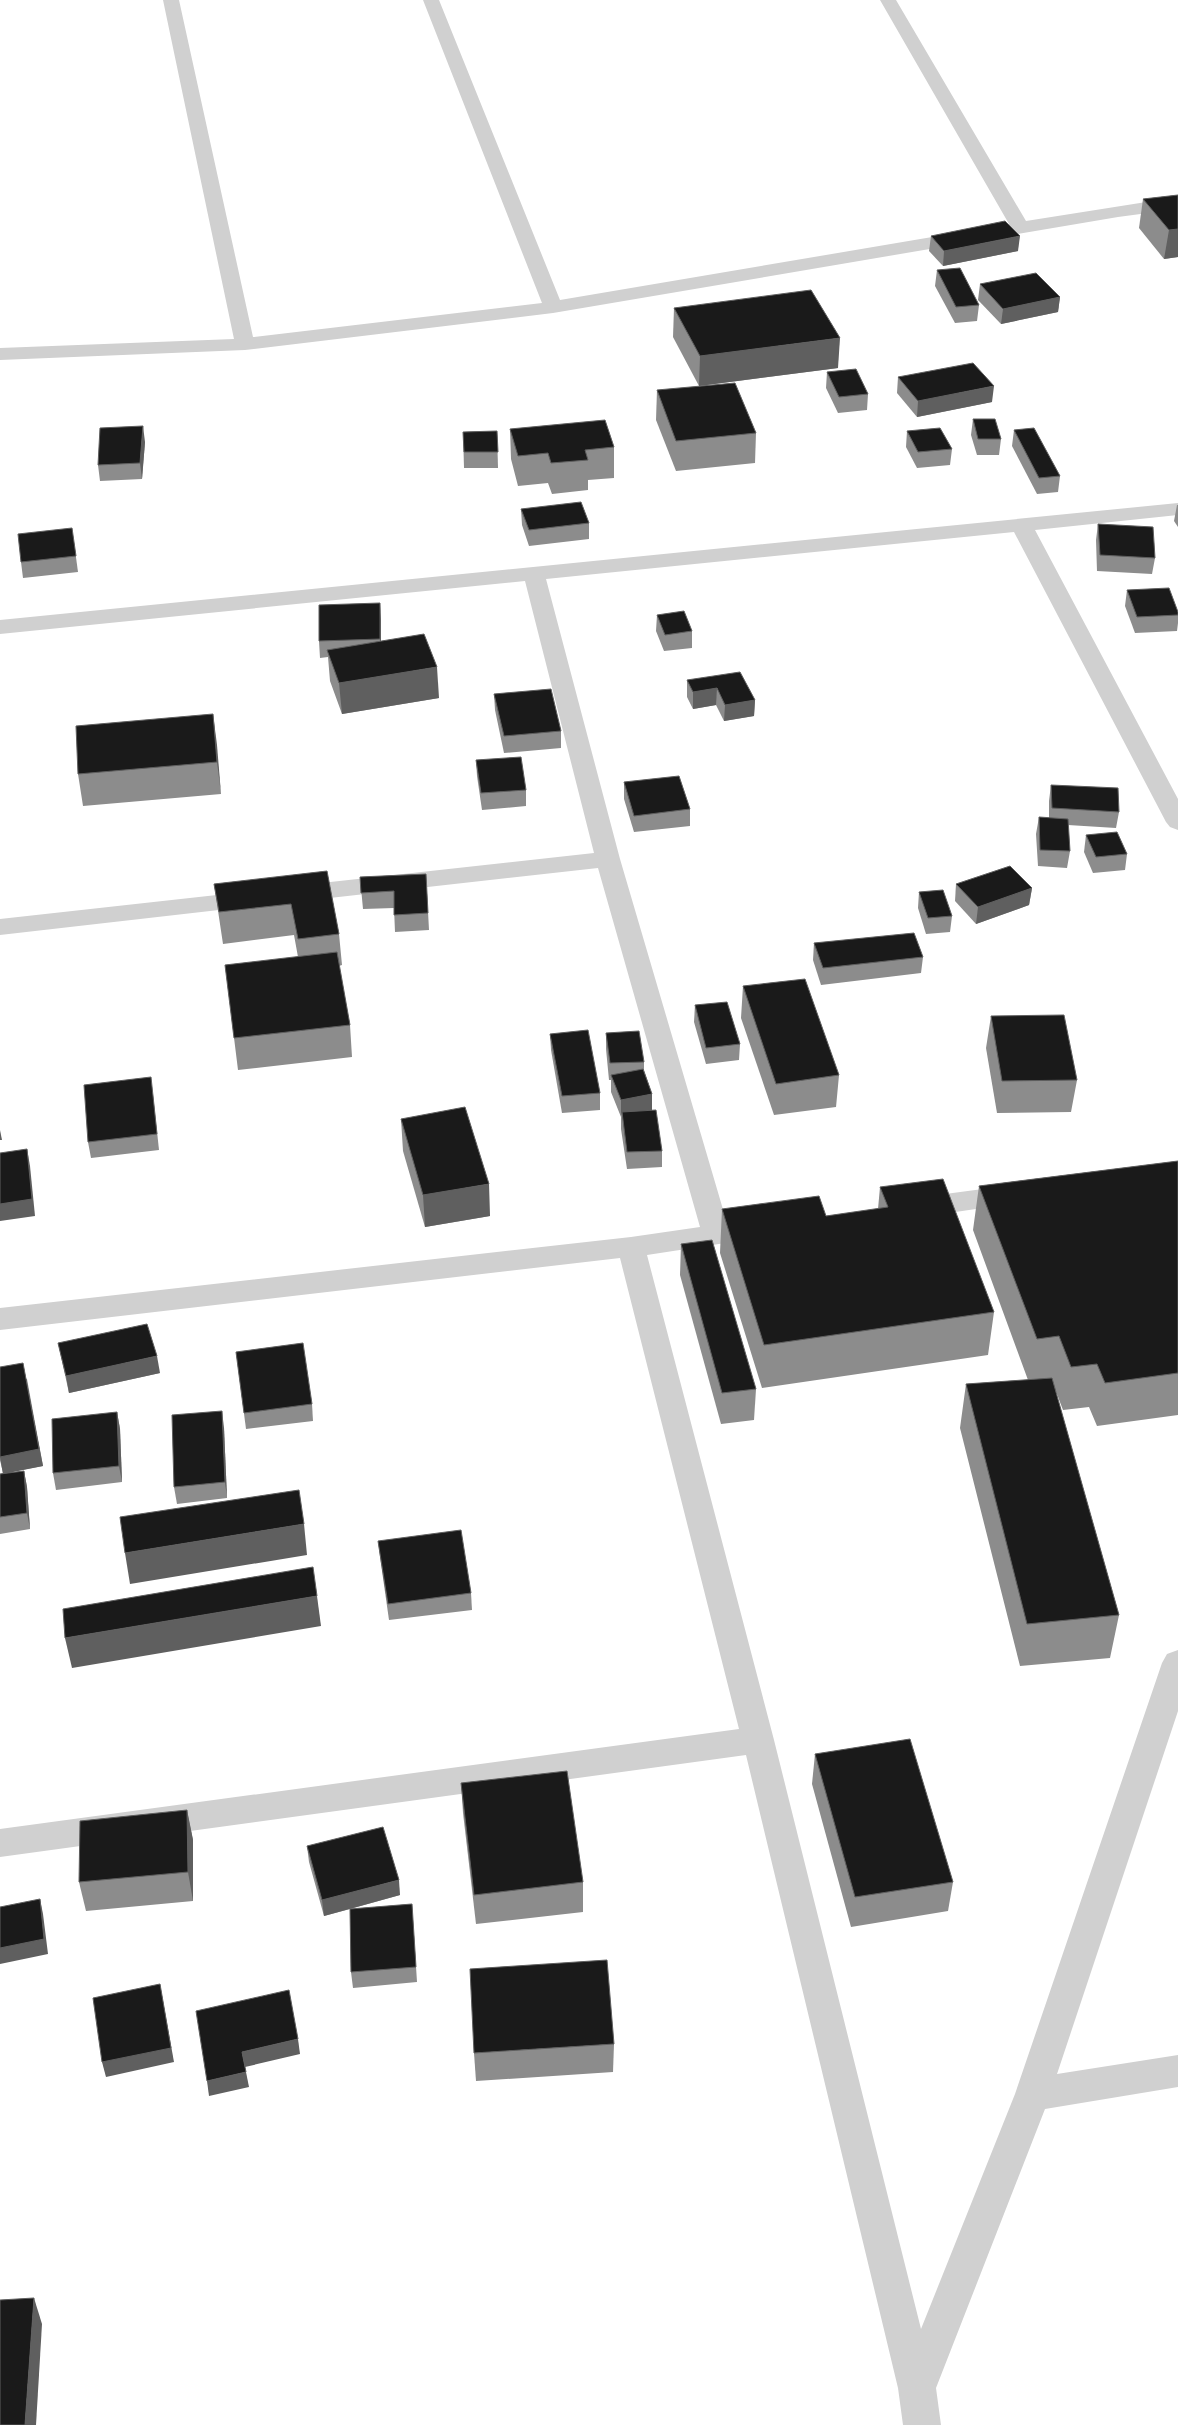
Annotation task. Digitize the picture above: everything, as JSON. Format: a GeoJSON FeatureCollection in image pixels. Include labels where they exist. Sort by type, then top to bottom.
{"type":"FeatureCollection","features":[{"type":"Feature","properties":{"kind":"street"},"geometry":{"type":"LineString","coordinates":[[171,0],[245,344]]}},
{"type":"Feature","properties":{"kind":"street"},"geometry":{"type":"LineString","coordinates":[[431,0],[553,307]]}},
{"type":"Feature","properties":{"kind":"street"},"geometry":{"type":"LineString","coordinates":[[888,0],[1020,228]]}},
{"type":"Feature","properties":{"kind":"street"},"geometry":{"type":"LineString","coordinates":[[0,354],[245,344],[553,307],[1178,203]]}},
{"type":"Feature","properties":{"kind":"street"},"geometry":{"type":"LineString","coordinates":[[0,627],[1178,509]]}},
{"type":"Feature","properties":{"kind":"street"},"geometry":{"type":"LineString","coordinates":[[1022,524],[1178,822]]}},
{"type":"Feature","properties":{"kind":"street"},"geometry":{"type":"LineString","coordinates":[[534,573],[608,859],[716,1234]]}},
{"type":"Feature","properties":{"kind":"street"},"geometry":{"type":"LineString","coordinates":[[0,927],[608,859]]}},
{"type":"Feature","properties":{"kind":"street"},"geometry":{"type":"LineString","coordinates":[[893,1210],[1040,1191]]}},
{"type":"Feature","properties":{"kind":"street"},"geometry":{"type":"LineString","coordinates":[[0,1319],[631,1247],[785,1225]]}},
{"type":"Feature","properties":{"kind":"street"},"geometry":{"type":"LineString","coordinates":[[631,1247],[758,1740],[916,2388],[922,2425]]}},
{"type":"Feature","properties":{"kind":"street"},"geometry":{"type":"LineString","coordinates":[[916,2388],[1033,2094],[1178,1663]]}},
{"type":"Feature","properties":{"kind":"street"},"geometry":{"type":"LineString","coordinates":[[0,1843],[758,1740]]}},
{"type":"Feature","properties":{"kind":"street"},"geometry":{"type":"LineString","coordinates":[[1033,2094],[1178,2071]]}},
{"type":"Feature","properties":{"kind":"building"},"geometry":{"type":"Polygon","coordinates":[[[1178,195],[1178,229],[1169,230],[1143,199],[1178,195]]]}},
{"type":"Feature","properties":{"kind":"building"},"geometry":{"type":"Polygon","coordinates":[[[1005,221],[1020,236],[944,251],[931,236],[1005,221]]]}},
{"type":"Feature","properties":{"kind":"building"},"geometry":{"type":"Polygon","coordinates":[[[960,268],[979,305],[956,307],[937,270],[960,268]]]}},
{"type":"Feature","properties":{"kind":"building"},"geometry":{"type":"Polygon","coordinates":[[[1036,273],[1060,297],[1003,309],[980,284],[1036,273]]]}},
{"type":"Feature","properties":{"kind":"building"},"geometry":{"type":"Polygon","coordinates":[[[811,290],[840,338],[700,356],[674,308],[811,290]]]}},
{"type":"Feature","properties":{"kind":"building"},"geometry":{"type":"Polygon","coordinates":[[[973,363],[994,386],[918,401],[898,377],[973,363]]]}},
{"type":"Feature","properties":{"kind":"building"},"geometry":{"type":"Polygon","coordinates":[[[856,369],[868,394],[839,397],[827,372],[856,369]]]}},
{"type":"Feature","properties":{"kind":"building"},"geometry":{"type":"Polygon","coordinates":[[[735,383],[756,433],[676,441],[657,390],[735,383]]]}},
{"type":"Feature","properties":{"kind":"building"},"geometry":{"type":"Polygon","coordinates":[[[973,419],[995,419],[1001,439],[978,439],[973,419]]]}},
{"type":"Feature","properties":{"kind":"building"},"geometry":{"type":"Polygon","coordinates":[[[605,420],[614,447],[585,450],[588,460],[551,463],[548,453],[518,456],[510,429],[605,420]]]}},
{"type":"Feature","properties":{"kind":"building"},"geometry":{"type":"Polygon","coordinates":[[[143,426],[140,463],[98,465],[100,428],[143,426]]]}},
{"type":"Feature","properties":{"kind":"building"},"geometry":{"type":"Polygon","coordinates":[[[940,428],[952,449],[918,452],[907,431],[940,428]]]}},
{"type":"Feature","properties":{"kind":"building"},"geometry":{"type":"Polygon","coordinates":[[[1034,428],[1060,476],[1039,478],[1014,430],[1034,428]]]}},
{"type":"Feature","properties":{"kind":"building"},"geometry":{"type":"Polygon","coordinates":[[[497,431],[498,452],[464,452],[463,432],[497,431]]]}},
{"type":"Feature","properties":{"kind":"building"},"geometry":{"type":"Polygon","coordinates":[[[581,502],[589,523],[529,530],[521,509],[581,502]]]}},
{"type":"Feature","properties":{"kind":"building"},"geometry":{"type":"Polygon","coordinates":[[[1098,524],[1153,527],[1155,558],[1100,555],[1098,524]]]}},
{"type":"Feature","properties":{"kind":"building"},"geometry":{"type":"Polygon","coordinates":[[[72,528],[76,556],[21,562],[18,534],[72,528]]]}},
{"type":"Feature","properties":{"kind":"building"},"geometry":{"type":"Polygon","coordinates":[[[1169,588],[1178,615],[1137,617],[1127,590],[1169,588]]]}},
{"type":"Feature","properties":{"kind":"building"},"geometry":{"type":"Polygon","coordinates":[[[380,603],[380,639],[319,641],[319,605],[380,603]]]}},
{"type":"Feature","properties":{"kind":"building"},"geometry":{"type":"Polygon","coordinates":[[[684,611],[692,631],[665,635],[657,615],[684,611]]]}},
{"type":"Feature","properties":{"kind":"building"},"geometry":{"type":"Polygon","coordinates":[[[424,634],[437,667],[339,683],[327,650],[424,634]]]}},
{"type":"Feature","properties":{"kind":"building"},"geometry":{"type":"Polygon","coordinates":[[[740,672],[755,700],[725,705],[717,688],[693,692],[687,680],[740,672]]]}},
{"type":"Feature","properties":{"kind":"building"},"geometry":{"type":"Polygon","coordinates":[[[551,689],[561,731],[504,736],[494,694],[551,689]]]}},
{"type":"Feature","properties":{"kind":"building"},"geometry":{"type":"Polygon","coordinates":[[[213,714],[217,762],[78,774],[76,726],[213,714]]]}},
{"type":"Feature","properties":{"kind":"building"},"geometry":{"type":"Polygon","coordinates":[[[521,757],[526,790],[481,793],[476,760],[521,757]]]}},
{"type":"Feature","properties":{"kind":"building"},"geometry":{"type":"Polygon","coordinates":[[[679,776],[690,809],[634,816],[624,782],[679,776]]]}},
{"type":"Feature","properties":{"kind":"building"},"geometry":{"type":"Polygon","coordinates":[[[1051,785],[1118,788],[1119,812],[1052,808],[1051,785]]]}},
{"type":"Feature","properties":{"kind":"building"},"geometry":{"type":"Polygon","coordinates":[[[1039,817],[1068,819],[1070,851],[1040,850],[1039,817]]]}},
{"type":"Feature","properties":{"kind":"building"},"geometry":{"type":"Polygon","coordinates":[[[1117,832],[1127,854],[1096,857],[1086,835],[1117,832]]]}},
{"type":"Feature","properties":{"kind":"building"},"geometry":{"type":"Polygon","coordinates":[[[1010,866],[1032,888],[978,907],[956,884],[1010,866]]]}},
{"type":"Feature","properties":{"kind":"building"},"geometry":{"type":"Polygon","coordinates":[[[327,871],[339,934],[298,939],[291,904],[219,912],[214,884],[327,871]]]}},
{"type":"Feature","properties":{"kind":"building"},"geometry":{"type":"Polygon","coordinates":[[[426,874],[428,913],[394,915],[394,891],[361,893],[360,877],[426,874]]]}},
{"type":"Feature","properties":{"kind":"building"},"geometry":{"type":"Polygon","coordinates":[[[943,890],[952,916],[928,918],[919,892],[943,890]]]}},
{"type":"Feature","properties":{"kind":"building"},"geometry":{"type":"Polygon","coordinates":[[[914,933],[923,957],[823,968],[814,943],[914,933]]]}},
{"type":"Feature","properties":{"kind":"building"},"geometry":{"type":"Polygon","coordinates":[[[337,952],[350,1025],[234,1038],[225,965],[337,952]]]}},
{"type":"Feature","properties":{"kind":"building"},"geometry":{"type":"Polygon","coordinates":[[[805,979],[839,1075],[776,1084],[743,986],[805,979]]]}},
{"type":"Feature","properties":{"kind":"building"},"geometry":{"type":"Polygon","coordinates":[[[727,1002],[740,1044],[706,1048],[695,1005],[727,1002]]]}},
{"type":"Feature","properties":{"kind":"building"},"geometry":{"type":"Polygon","coordinates":[[[1064,1015],[1077,1080],[1002,1081],[991,1016],[1064,1015]]]}},
{"type":"Feature","properties":{"kind":"building"},"geometry":{"type":"Polygon","coordinates":[[[588,1030],[600,1093],[562,1096],[550,1034],[588,1030]]]}},
{"type":"Feature","properties":{"kind":"building"},"geometry":{"type":"Polygon","coordinates":[[[639,1031],[644,1062],[610,1063],[606,1033],[639,1031]]]}},
{"type":"Feature","properties":{"kind":"building"},"geometry":{"type":"Polygon","coordinates":[[[643,1069],[652,1094],[621,1100],[611,1075],[643,1069]]]}},
{"type":"Feature","properties":{"kind":"building"},"geometry":{"type":"Polygon","coordinates":[[[151,1077],[157,1134],[88,1142],[84,1085],[151,1077]]]}},
{"type":"Feature","properties":{"kind":"building"},"geometry":{"type":"Polygon","coordinates":[[[465,1107],[489,1184],[423,1195],[401,1119],[465,1107]]]}},
{"type":"Feature","properties":{"kind":"building"},"geometry":{"type":"Polygon","coordinates":[[[656,1110],[662,1151],[627,1152],[622,1112],[656,1110]]]}},
{"type":"Feature","properties":{"kind":"building"},"geometry":{"type":"Polygon","coordinates":[[[27,1149],[32,1199],[0,1204],[0,1153],[27,1149]]]}},
{"type":"Feature","properties":{"kind":"building"},"geometry":{"type":"Polygon","coordinates":[[[1178,1161],[1178,1373],[1105,1383],[1097,1364],[1071,1367],[1059,1336],[1037,1339],[979,1186],[1178,1161]]]}},
{"type":"Feature","properties":{"kind":"building"},"geometry":{"type":"Polygon","coordinates":[[[943,1179],[994,1312],[764,1345],[722,1209],[819,1196],[826,1216],[888,1207],[880,1187],[943,1179]]]}},
{"type":"Feature","properties":{"kind":"building"},"geometry":{"type":"Polygon","coordinates":[[[712,1240],[756,1389],[722,1393],[681,1244],[712,1240]]]}},
{"type":"Feature","properties":{"kind":"building"},"geometry":{"type":"Polygon","coordinates":[[[147,1324],[157,1356],[66,1376],[58,1343],[147,1324]]]}},
{"type":"Feature","properties":{"kind":"building"},"geometry":{"type":"Polygon","coordinates":[[[303,1343],[312,1404],[244,1413],[236,1352],[303,1343]]]}},
{"type":"Feature","properties":{"kind":"building"},"geometry":{"type":"Polygon","coordinates":[[[23,1363],[39,1449],[0,1457],[0,1367],[23,1363]]]}},
{"type":"Feature","properties":{"kind":"building"},"geometry":{"type":"Polygon","coordinates":[[[1052,1378],[1119,1615],[1027,1624],[966,1384],[1052,1378]]]}},
{"type":"Feature","properties":{"kind":"building"},"geometry":{"type":"Polygon","coordinates":[[[222,1411],[225,1482],[174,1487],[172,1415],[222,1411]]]}},
{"type":"Feature","properties":{"kind":"building"},"geometry":{"type":"Polygon","coordinates":[[[117,1412],[119,1466],[53,1473],[52,1419],[117,1412]]]}},
{"type":"Feature","properties":{"kind":"building"},"geometry":{"type":"Polygon","coordinates":[[[24,1471],[27,1513],[0,1517],[0,1474],[24,1471]]]}},
{"type":"Feature","properties":{"kind":"building"},"geometry":{"type":"Polygon","coordinates":[[[299,1490],[304,1524],[125,1553],[120,1517],[299,1490]]]}},
{"type":"Feature","properties":{"kind":"building"},"geometry":{"type":"Polygon","coordinates":[[[461,1530],[471,1593],[388,1604],[378,1541],[461,1530]]]}},
{"type":"Feature","properties":{"kind":"building"},"geometry":{"type":"Polygon","coordinates":[[[313,1567],[317,1596],[65,1638],[63,1609],[313,1567]]]}},
{"type":"Feature","properties":{"kind":"building"},"geometry":{"type":"Polygon","coordinates":[[[910,1739],[953,1882],[855,1897],[815,1754],[910,1739]]]}},
{"type":"Feature","properties":{"kind":"building"},"geometry":{"type":"Polygon","coordinates":[[[567,1771],[583,1882],[474,1895],[461,1783],[567,1771]]]}},
{"type":"Feature","properties":{"kind":"building"},"geometry":{"type":"Polygon","coordinates":[[[187,1810],[188,1872],[79,1882],[80,1821],[187,1810]]]}},
{"type":"Feature","properties":{"kind":"building"},"geometry":{"type":"Polygon","coordinates":[[[383,1827],[399,1880],[322,1900],[307,1846],[383,1827]]]}},
{"type":"Feature","properties":{"kind":"building"},"geometry":{"type":"Polygon","coordinates":[[[40,1899],[44,1939],[0,1948],[0,1907],[40,1899]]]}},
{"type":"Feature","properties":{"kind":"building"},"geometry":{"type":"Polygon","coordinates":[[[412,1904],[416,1967],[351,1972],[350,1909],[412,1904]]]}},
{"type":"Feature","properties":{"kind":"building"},"geometry":{"type":"Polygon","coordinates":[[[607,1960],[614,2044],[474,2053],[470,1969],[607,1960]]]}},
{"type":"Feature","properties":{"kind":"building"},"geometry":{"type":"Polygon","coordinates":[[[160,1984],[171,2048],[102,2062],[93,1998],[160,1984]]]}},
{"type":"Feature","properties":{"kind":"building"},"geometry":{"type":"Polygon","coordinates":[[[289,1990],[298,2039],[242,2052],[246,2072],[207,2081],[196,2011],[289,1990]]]}},
{"type":"Feature","properties":{"kind":"building"},"geometry":{"type":"Polygon","coordinates":[[[34,2298],[25,2425],[0,2425],[0,2300],[34,2298]]]}}]}
